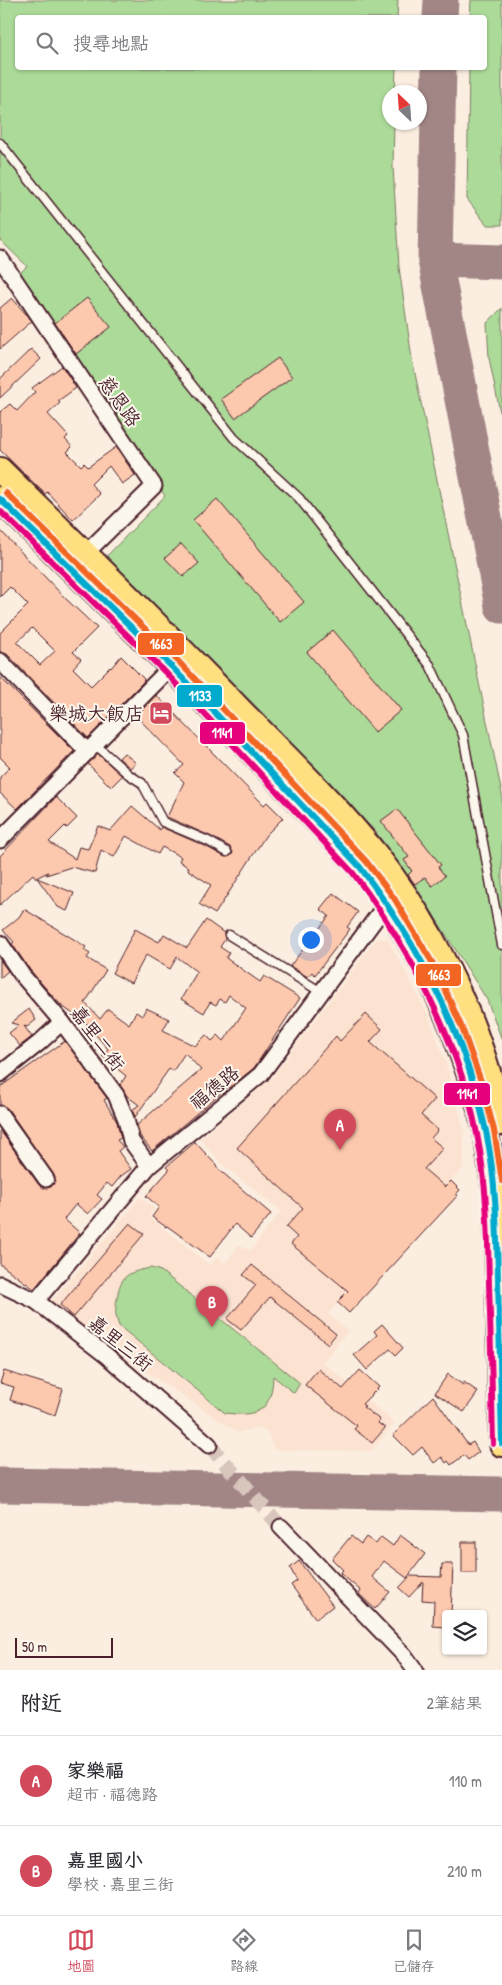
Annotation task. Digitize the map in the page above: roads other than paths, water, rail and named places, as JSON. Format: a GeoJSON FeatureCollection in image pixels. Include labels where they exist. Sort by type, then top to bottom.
{"type":"FeatureCollection","features":[{"type":"Feature","properties":{"kind":"main road"},"geometry":{"type":"LineString","coordinates":[[0,470],[85,554],[360,867],[395,898],[430,935],[455,983],[492,1081],[502,1444]]}},
{"type":"Feature","properties":{"kind":"main road"},"geometry":{"type":"LineString","coordinates":[[0,499],[178,660]]}},
{"type":"Feature","properties":{"kind":"main road"},"geometry":{"type":"LineString","coordinates":[[395,898],[454,1031],[474,1087],[494,1128]]}},
{"type":"Feature","properties":{"kind":"street","name":"慈恩路"},"geometry":{"type":"LineString","coordinates":[[0,258],[154,486],[85,554]]}},
{"type":"Feature","properties":{"kind":"street"},"geometry":{"type":"LineString","coordinates":[[0,840],[178,660]]}},
{"type":"Feature","properties":{"kind":"street"},"geometry":{"type":"LineString","coordinates":[[0,661],[92,748]]}},
{"type":"Feature","properties":{"kind":"street","name":"福德路"},"geometry":{"type":"LineString","coordinates":[[36,1302],[149,1166],[261,1074],[321,992],[395,898]]}},
{"type":"Feature","properties":{"kind":"street","name":"嘉里二街"},"geometry":{"type":"LineString","coordinates":[[0,943],[22,975],[62,1022],[116,1095],[126,1119],[131,1141],[149,1166]]}},
{"type":"Feature","properties":{"kind":"street"},"geometry":{"type":"LineString","coordinates":[[0,1074],[62,1022]]}},
{"type":"Feature","properties":{"kind":"street"},"geometry":{"type":"LineString","coordinates":[[0,1114],[46,1179]]}},
{"type":"Feature","properties":{"kind":"street","name":"嘉里三街"},"geometry":{"type":"LineString","coordinates":[[0,1284],[36,1302],[107,1356],[209,1445]]}},
{"type":"Feature","properties":{"kind":"street"},"geometry":{"type":"LineString","coordinates":[[281,1527],[404,1656],[415,1670]]}},
{"type":"Feature","properties":{"kind":"lane"},"geometry":{"type":"LineString","coordinates":[[0,143],[234,438],[299,498],[430,665],[463,734],[502,945]]}},
{"type":"Feature","properties":{"kind":"lane"},"geometry":{"type":"LineString","coordinates":[[92,748],[142,783],[163,822],[208,841],[227,852]]}},
{"type":"Feature","properties":{"kind":"lane"},"geometry":{"type":"LineString","coordinates":[[229,935],[321,992]]}},
{"type":"Feature","properties":{"kind":"tunnel"},"geometry":{"type":"LineString","coordinates":[[209,1445],[281,1527]]}},
{"type":"Feature","properties":{"kind":"place","name":"樂城大飯店"},"geometry":{"type":"Point","coordinates":[161,713]}},
{"type":"Feature","properties":{"kind":"place","name":"家樂福"},"geometry":{"type":"Point","coordinates":[340,1150]}},
{"type":"Feature","properties":{"kind":"place","name":"嘉里國小"},"geometry":{"type":"Point","coordinates":[212,1327]}}]}
